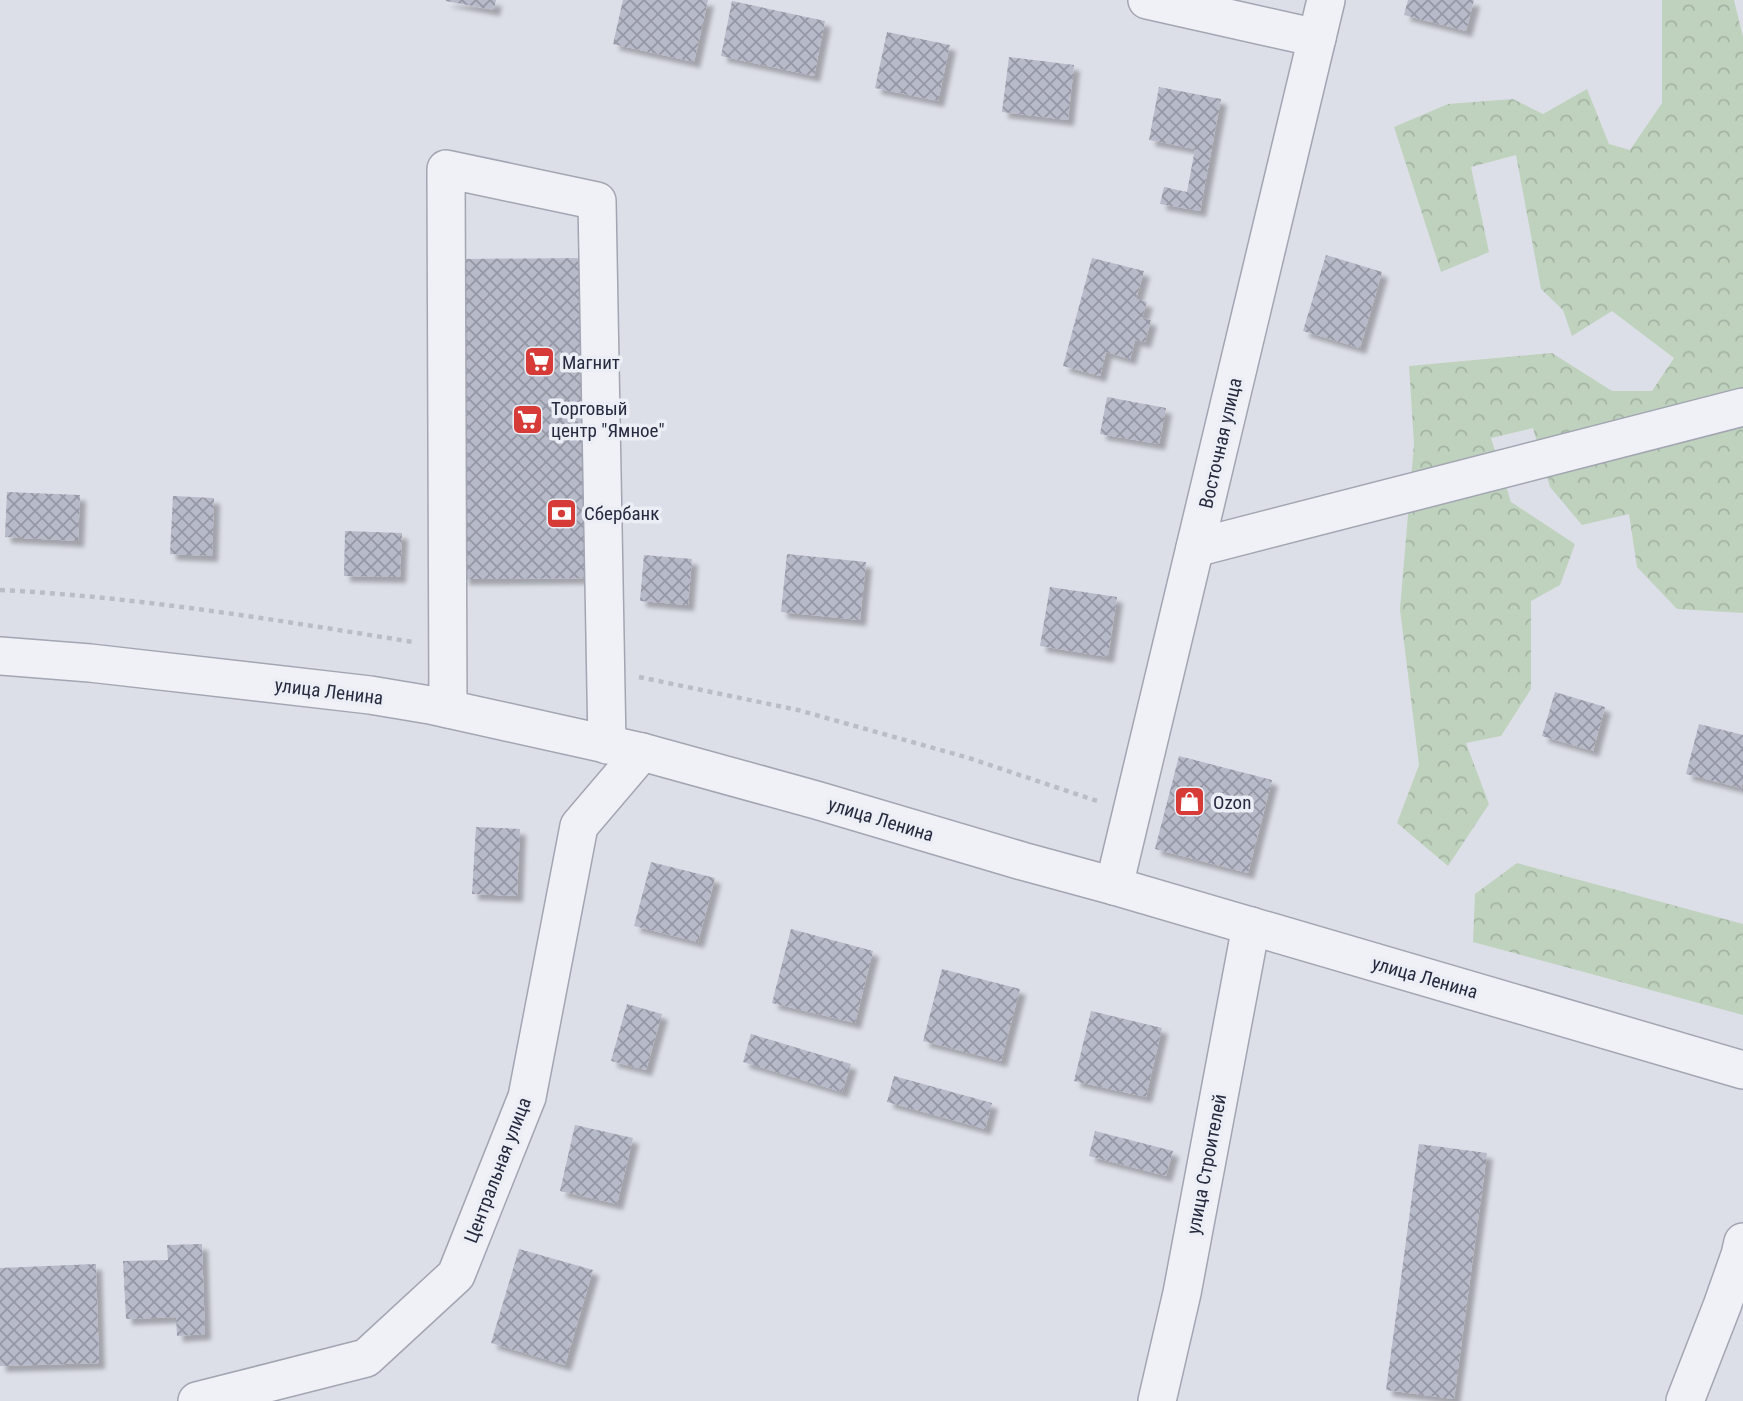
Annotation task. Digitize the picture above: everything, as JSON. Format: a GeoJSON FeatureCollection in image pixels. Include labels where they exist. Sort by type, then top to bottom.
{"type":"FeatureCollection","features":[{"type":"Feature","properties":{"kind":"street"},"geometry":{"type":"LineString","coordinates":[[1147,0],[1317,38]]}},
{"type":"Feature","properties":{"kind":"street","name":"Восточная улица"},"geometry":{"type":"LineString","coordinates":[[1114,886],[1326,0]]}},
{"type":"Feature","properties":{"kind":"street"},"geometry":{"type":"LineString","coordinates":[[448,709],[446,169],[597,201],[625,748]]}},
{"type":"Feature","properties":{"kind":"street"},"geometry":{"type":"LineString","coordinates":[[1195,548],[1743,407]]}},
{"type":"Feature","properties":{"kind":"street","name":"улица Ленина"},"geometry":{"type":"LineString","coordinates":[[0,656],[90,663],[370,695],[448,709],[625,748],[816,800],[1743,1070]]}},
{"type":"Feature","properties":{"kind":"street","name":"Центральная улица"},"geometry":{"type":"LineString","coordinates":[[197,1401],[366,1358],[456,1275],[527,1097],[579,826],[625,748]]}},
{"type":"Feature","properties":{"kind":"street","name":"улица Строителей"},"geometry":{"type":"LineString","coordinates":[[1157,1401],[1182,1293],[1251,926]]}},
{"type":"Feature","properties":{"kind":"street"},"geometry":{"type":"LineString","coordinates":[[1685,1401],[1722,1306],[1743,1242]]}},
{"type":"Feature","properties":{"kind":"path"},"geometry":{"type":"LineString","coordinates":[[0,590],[52,592],[211,610],[420,643]]}},
{"type":"Feature","properties":{"kind":"path"},"geometry":{"type":"LineString","coordinates":[[636,677],[798,710],[969,758],[1101,802]]}},
{"type":"Feature","properties":{"kind":"green space"},"geometry":{"type":"Polygon","coordinates":[[[1662,0],[1734,0],[1743,37],[1743,613],[1677,609],[1637,567],[1629,514],[1582,525],[1550,487],[1533,428],[1491,438],[1511,502],[1575,544],[1560,585],[1531,601],[1531,689],[1501,736],[1466,743],[1489,804],[1448,866],[1397,823],[1419,765],[1400,609],[1414,444],[1409,366],[1552,353],[1612,391],[1652,391],[1674,358],[1612,311],[1572,336],[1563,310],[1541,289],[1516,155],[1471,167],[1489,252],[1441,272],[1394,127],[1448,104],[1513,99],[1543,114],[1587,89],[1609,144],[1630,150],[1662,103],[1662,0]]]}},
{"type":"Feature","properties":{"kind":"green space"},"geometry":{"type":"Polygon","coordinates":[[[1517,863],[1743,924],[1743,1015],[1473,942],[1475,894],[1517,863]]]}},
{"type":"Feature","properties":{"kind":"building"},"geometry":{"type":"Polygon","coordinates":[[[446,0],[496,0],[494,10],[446,0]]]}},
{"type":"Feature","properties":{"kind":"building"},"geometry":{"type":"Polygon","coordinates":[[[623,0],[708,0],[694,62],[613,44],[623,0]]]}},
{"type":"Feature","properties":{"kind":"building"},"geometry":{"type":"Polygon","coordinates":[[[1408,0],[1474,0],[1466,31],[1404,15],[1408,0]]]}},
{"type":"Feature","properties":{"kind":"building"},"geometry":{"type":"Polygon","coordinates":[[[732,1],[825,21],[814,76],[721,56],[732,1]]]}},
{"type":"Feature","properties":{"kind":"building"},"geometry":{"type":"Polygon","coordinates":[[[887,32],[950,45],[938,101],[875,88],[887,32]]]}},
{"type":"Feature","properties":{"kind":"building"},"geometry":{"type":"Polygon","coordinates":[[[1009,57],[1074,65],[1068,120],[1002,112],[1009,57]]]}},
{"type":"Feature","properties":{"kind":"building"},"geometry":{"type":"Polygon","coordinates":[[[1159,87],[1221,99],[1200,211],[1160,204],[1164,187],[1187,192],[1195,149],[1149,140],[1159,87]]]}},
{"type":"Feature","properties":{"kind":"building"},"geometry":{"type":"Polygon","coordinates":[[[1326,255],[1382,272],[1360,348],[1303,331],[1326,255]]]}},
{"type":"Feature","properties":{"kind":"building","name":"Торговый центр \"Ямное\""},"geometry":{"type":"Polygon","coordinates":[[[593,258],[595,578],[463,579],[461,259],[593,258]]]}},
{"type":"Feature","properties":{"kind":"building"},"geometry":{"type":"Polygon","coordinates":[[[1092,258],[1144,271],[1136,299],[1147,302],[1142,318],[1151,320],[1145,342],[1135,340],[1130,359],[1106,352],[1100,376],[1063,366],[1092,258]]]}},
{"type":"Feature","properties":{"kind":"building"},"geometry":{"type":"Polygon","coordinates":[[[1107,397],[1166,408],[1159,444],[1100,434],[1107,397]]]}},
{"type":"Feature","properties":{"kind":"building"},"geometry":{"type":"Polygon","coordinates":[[[7,492],[80,495],[78,541],[5,537],[7,492]]]}},
{"type":"Feature","properties":{"kind":"building"},"geometry":{"type":"Polygon","coordinates":[[[173,496],[214,498],[212,556],[170,554],[173,496]]]}},
{"type":"Feature","properties":{"kind":"building"},"geometry":{"type":"Polygon","coordinates":[[[345,531],[402,533],[400,577],[344,576],[345,531]]]}},
{"type":"Feature","properties":{"kind":"building"},"geometry":{"type":"Polygon","coordinates":[[[787,554],[866,562],[860,620],[781,612],[787,554]]]}},
{"type":"Feature","properties":{"kind":"building"},"geometry":{"type":"Polygon","coordinates":[[[644,555],[692,559],[688,605],[640,601],[644,555]]]}},
{"type":"Feature","properties":{"kind":"building"},"geometry":{"type":"Polygon","coordinates":[[[1050,587],[1117,597],[1108,657],[1040,646],[1050,587]]]}},
{"type":"Feature","properties":{"kind":"building"},"geometry":{"type":"Polygon","coordinates":[[[1555,692],[1605,707],[1593,751],[1542,736],[1555,692]]]}},
{"type":"Feature","properties":{"kind":"building"},"geometry":{"type":"Polygon","coordinates":[[[1699,724],[1743,735],[1741,788],[1686,774],[1699,724]]]}},
{"type":"Feature","properties":{"kind":"building"},"geometry":{"type":"Polygon","coordinates":[[[1179,756],[1272,780],[1248,873],[1155,849],[1179,756]]]}},
{"type":"Feature","properties":{"kind":"building"},"geometry":{"type":"Polygon","coordinates":[[[476,827],[520,829],[517,896],[472,894],[476,827]]]}},
{"type":"Feature","properties":{"kind":"building"},"geometry":{"type":"Polygon","coordinates":[[[651,862],[715,878],[698,942],[634,926],[651,862]]]}},
{"type":"Feature","properties":{"kind":"building"},"geometry":{"type":"Polygon","coordinates":[[[791,929],[873,951],[855,1023],[772,1003],[791,929]]]}},
{"type":"Feature","properties":{"kind":"building"},"geometry":{"type":"Polygon","coordinates":[[[942,969],[1020,989],[1001,1061],[923,1041],[942,969]]]}},
{"type":"Feature","properties":{"kind":"building"},"geometry":{"type":"Polygon","coordinates":[[[627,1004],[662,1014],[646,1070],[611,1061],[627,1004]]]}},
{"type":"Feature","properties":{"kind":"building"},"geometry":{"type":"Polygon","coordinates":[[[1091,1011],[1162,1028],[1146,1097],[1074,1081],[1091,1011]]]}},
{"type":"Feature","properties":{"kind":"building"},"geometry":{"type":"Polygon","coordinates":[[[751,1034],[851,1064],[842,1092],[743,1062],[751,1034]]]}},
{"type":"Feature","properties":{"kind":"building"},"geometry":{"type":"Polygon","coordinates":[[[894,1076],[992,1103],[985,1129],[887,1102],[894,1076]]]}},
{"type":"Feature","properties":{"kind":"building"},"geometry":{"type":"Polygon","coordinates":[[[575,1125],[633,1138],[617,1204],[560,1191],[575,1125]]]}},
{"type":"Feature","properties":{"kind":"building"},"geometry":{"type":"Polygon","coordinates":[[[1095,1131],[1173,1151],[1166,1176],[1089,1156],[1095,1131]]]}},
{"type":"Feature","properties":{"kind":"building"},"geometry":{"type":"Polygon","coordinates":[[[1419,1144],[1487,1153],[1454,1399],[1386,1390],[1419,1144]]]}},
{"type":"Feature","properties":{"kind":"building"},"geometry":{"type":"Polygon","coordinates":[[[202,1244],[205,1334],[177,1336],[176,1317],[126,1319],[123,1261],[168,1260],[167,1245],[202,1244]]]}},
{"type":"Feature","properties":{"kind":"building"},"geometry":{"type":"Polygon","coordinates":[[[519,1249],[593,1270],[565,1365],[491,1343],[519,1249]]]}},
{"type":"Feature","properties":{"kind":"building"},"geometry":{"type":"Polygon","coordinates":[[[96,1264],[99,1363],[0,1366],[0,1268],[96,1264]]]}},
{"type":"Feature","properties":{"kind":"place","name":"Магнит"},"geometry":{"type":"Point","coordinates":[539,362]}},
{"type":"Feature","properties":{"kind":"place","name":"Торговый центр \"Ямное\""},"geometry":{"type":"Point","coordinates":[528,419]}},
{"type":"Feature","properties":{"kind":"place","name":"Сбербанк"},"geometry":{"type":"Point","coordinates":[561,513]}},
{"type":"Feature","properties":{"kind":"place","name":"Ozon"},"geometry":{"type":"Point","coordinates":[1190,802]}}]}
